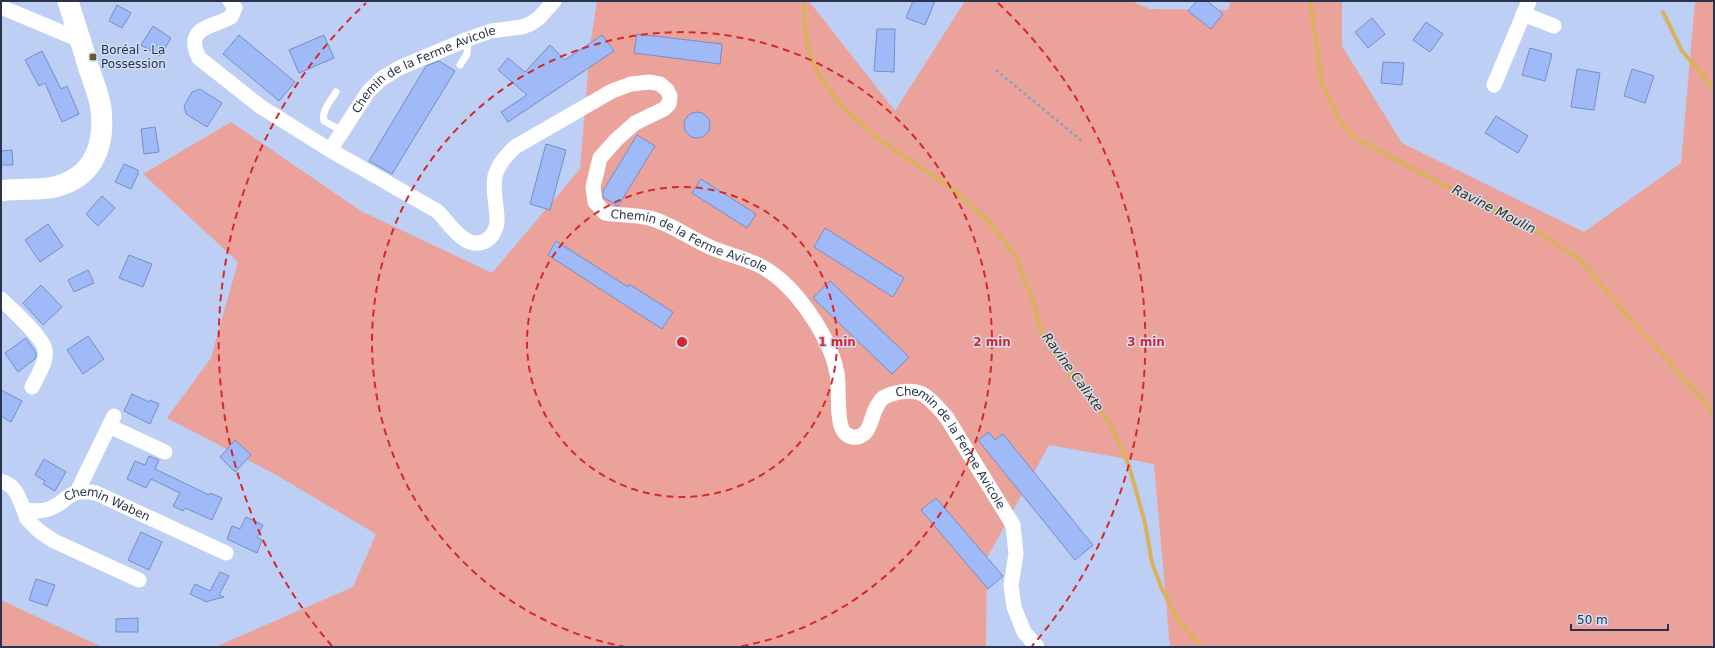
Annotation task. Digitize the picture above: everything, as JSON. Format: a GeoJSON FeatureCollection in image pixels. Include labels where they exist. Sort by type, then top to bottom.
{"type":"FeatureCollection","features":[{"type":"Feature","properties":{"kind":"main road"},"geometry":{"type":"LineString","coordinates":[[1,191],[14,188],[39,189],[58,186],[86,171],[94,157],[102,135],[101,107],[68,1]]}},
{"type":"Feature","properties":{"kind":"street","name":"Chemin de la Ferme Avicole"},"geometry":{"type":"LineString","coordinates":[[230,1],[235,8],[231,17],[203,28],[196,35],[194,42],[195,50],[199,58],[261,106],[330,150],[437,211],[445,218],[449,226],[462,238],[473,243],[482,243],[489,238],[495,230],[498,220],[494,185],[495,175],[506,156],[515,147],[612,91],[632,84],[650,82],[660,84],[667,90],[670,96],[668,104],[664,109],[635,124],[616,140],[600,158],[593,187],[595,202],[605,213],[654,219],[711,248],[764,268],[794,292],[818,327],[832,354],[837,373],[840,422],[844,433],[851,437],[857,437],[866,432],[875,409],[882,399],[898,392],[923,394],[936,405],[947,418],[1013,525],[1016,554],[1011,585],[1014,608],[1024,632],[1038,647]]}},
{"type":"Feature","properties":{"kind":"street","name":"Chemin de la Ferme Avicole"},"geometry":{"type":"LineString","coordinates":[[330,150],[368,92],[381,79],[399,68],[468,39],[491,31],[522,27],[530,24],[539,18],[554,1]]}},
{"type":"Feature","properties":{"kind":"street"},"geometry":{"type":"LineString","coordinates":[[1,7],[80,40]]}},
{"type":"Feature","properties":{"kind":"street"},"geometry":{"type":"LineString","coordinates":[[1494,85],[1526,8],[1554,26]]}},
{"type":"Feature","properties":{"kind":"street"},"geometry":{"type":"LineString","coordinates":[[1,299],[40,339],[45,350],[44,361],[32,387]]}},
{"type":"Feature","properties":{"kind":"street"},"geometry":{"type":"LineString","coordinates":[[77,492],[112,421],[165,452]]}},
{"type":"Feature","properties":{"kind":"street"},"geometry":{"type":"LineString","coordinates":[[1,481],[7,482],[17,493],[27,519],[39,531],[54,541],[139,580]]}},
{"type":"Feature","properties":{"kind":"street","name":"Chemin Waben"},"geometry":{"type":"LineString","coordinates":[[24,510],[46,510],[77,492],[85,491],[96,493],[226,553]]}},
{"type":"Feature","properties":{"kind":"lane"},"geometry":{"type":"LineString","coordinates":[[460,65],[467,54],[468,39]]}},
{"type":"Feature","properties":{"kind":"lane"},"geometry":{"type":"LineString","coordinates":[[336,92],[324,112],[323,117],[324,121],[342,131]]}},
{"type":"Feature","properties":{"kind":"path"},"geometry":{"type":"LineString","coordinates":[[996,70],[1083,142]]}},
{"type":"Feature","properties":{"kind":"shaded area"},"geometry":{"type":"Polygon","coordinates":[[[597,1],[809,1],[895,111],[965,1],[1131,1],[1150,9],[1228,10],[1231,1],[1342,1],[1342,46],[1402,143],[1584,232],[1681,163],[1695,1],[1714,1],[1714,647],[1170,647],[1154,464],[1049,445],[987,558],[986,647],[215,647],[353,587],[376,534],[271,472],[167,418],[211,358],[238,262],[143,174],[231,122],[361,211],[492,273],[580,169],[590,47],[597,1]]]}},
{"type":"Feature","properties":{"kind":"shaded area"},"geometry":{"type":"Polygon","coordinates":[[[1,600],[102,647],[1,647],[1,600]]]}},
{"type":"Feature","properties":{"kind":"building"},"geometry":{"type":"Polygon","coordinates":[[[913,1],[935,1],[925,25],[906,18],[913,1]]]}},
{"type":"Feature","properties":{"kind":"building"},"geometry":{"type":"Polygon","coordinates":[[[1197,1],[1207,1],[1223,14],[1211,29],[1188,11],[1197,1]]]}},
{"type":"Feature","properties":{"kind":"building"},"geometry":{"type":"Polygon","coordinates":[[[117,5],[131,13],[122,28],[109,21],[117,5]]]}},
{"type":"Feature","properties":{"kind":"building"},"geometry":{"type":"Polygon","coordinates":[[[1372,18],[1385,34],[1368,48],[1355,32],[1372,18]]]}},
{"type":"Feature","properties":{"kind":"building"},"geometry":{"type":"Polygon","coordinates":[[[1426,22],[1443,34],[1430,52],[1413,40],[1426,22]]]}},
{"type":"Feature","properties":{"kind":"building"},"geometry":{"type":"Polygon","coordinates":[[[153,26],[171,38],[160,56],[141,45],[153,26]]]}},
{"type":"Feature","properties":{"kind":"building"},"geometry":{"type":"Polygon","coordinates":[[[877,29],[895,29],[894,72],[874,71],[877,29]]]}},
{"type":"Feature","properties":{"kind":"building"},"geometry":{"type":"Polygon","coordinates":[[[637,34],[722,44],[720,64],[634,53],[637,34]]]}},
{"type":"Feature","properties":{"kind":"building"},"geometry":{"type":"Polygon","coordinates":[[[239,35],[295,82],[279,101],[223,54],[239,35]]]}},
{"type":"Feature","properties":{"kind":"building"},"geometry":{"type":"Polygon","coordinates":[[[324,35],[334,58],[299,73],[289,50],[324,35]]]}},
{"type":"Feature","properties":{"kind":"building"},"geometry":{"type":"Polygon","coordinates":[[[602,35],[614,51],[508,122],[501,112],[527,95],[498,70],[508,58],[525,72],[550,45],[565,60],[602,35]]]}},
{"type":"Feature","properties":{"kind":"building"},"geometry":{"type":"Polygon","coordinates":[[[1530,48],[1552,54],[1545,81],[1522,75],[1530,48]]]}},
{"type":"Feature","properties":{"kind":"building"},"geometry":{"type":"Polygon","coordinates":[[[42,51],[61,89],[67,86],[79,114],[62,122],[45,83],[39,86],[25,60],[42,51]]]}},
{"type":"Feature","properties":{"kind":"building"},"geometry":{"type":"Polygon","coordinates":[[[439,61],[455,71],[392,174],[369,161],[426,66],[439,61]]]}},
{"type":"Feature","properties":{"kind":"building"},"geometry":{"type":"Polygon","coordinates":[[[1383,62],[1404,63],[1402,85],[1381,83],[1383,62]]]}},
{"type":"Feature","properties":{"kind":"building"},"geometry":{"type":"Polygon","coordinates":[[[1577,69],[1600,73],[1594,110],[1571,107],[1577,69]]]}},
{"type":"Feature","properties":{"kind":"building"},"geometry":{"type":"Polygon","coordinates":[[[1632,69],[1654,76],[1645,103],[1624,96],[1632,69]]]}},
{"type":"Feature","properties":{"kind":"building"},"geometry":{"type":"Polygon","coordinates":[[[200,89],[222,103],[207,127],[186,114],[184,106],[192,92],[200,89]]]}},
{"type":"Feature","properties":{"kind":"building"},"geometry":{"type":"Polygon","coordinates":[[[697,112],[706,116],[710,125],[706,134],[697,138],[688,134],[684,125],[688,116],[697,112]]]}},
{"type":"Feature","properties":{"kind":"building"},"geometry":{"type":"Polygon","coordinates":[[[1496,116],[1528,136],[1518,153],[1485,133],[1496,116]]]}},
{"type":"Feature","properties":{"kind":"building"},"geometry":{"type":"Polygon","coordinates":[[[155,127],[159,152],[144,154],[141,129],[155,127]]]}},
{"type":"Feature","properties":{"kind":"building"},"geometry":{"type":"Polygon","coordinates":[[[637,135],[655,146],[618,206],[603,197],[603,191],[637,135]]]}},
{"type":"Feature","properties":{"kind":"building"},"geometry":{"type":"Polygon","coordinates":[[[546,144],[566,150],[550,210],[530,204],[546,144]]]}},
{"type":"Feature","properties":{"kind":"building"},"geometry":{"type":"Polygon","coordinates":[[[12,150],[13,165],[1,165],[1,151],[12,150]]]}},
{"type":"Feature","properties":{"kind":"building"},"geometry":{"type":"Polygon","coordinates":[[[124,164],[138,170],[138,174],[131,189],[115,182],[124,164]]]}},
{"type":"Feature","properties":{"kind":"building"},"geometry":{"type":"Polygon","coordinates":[[[701,179],[756,214],[747,228],[692,193],[701,179]]]}},
{"type":"Feature","properties":{"kind":"building"},"geometry":{"type":"Polygon","coordinates":[[[102,196],[115,208],[98,226],[86,214],[102,196]]]}},
{"type":"Feature","properties":{"kind":"building"},"geometry":{"type":"Polygon","coordinates":[[[48,224],[63,246],[40,262],[25,240],[48,224]]]}},
{"type":"Feature","properties":{"kind":"building"},"geometry":{"type":"Polygon","coordinates":[[[825,228],[904,278],[893,297],[814,247],[825,228]]]}},
{"type":"Feature","properties":{"kind":"building"},"geometry":{"type":"Polygon","coordinates":[[[556,241],[628,287],[629,284],[673,312],[662,329],[548,255],[556,241]]]}},
{"type":"Feature","properties":{"kind":"building"},"geometry":{"type":"Polygon","coordinates":[[[129,255],[152,264],[143,287],[119,278],[129,255]]]}},
{"type":"Feature","properties":{"kind":"building"},"geometry":{"type":"Polygon","coordinates":[[[88,270],[94,283],[74,292],[68,280],[88,270]]]}},
{"type":"Feature","properties":{"kind":"building"},"geometry":{"type":"Polygon","coordinates":[[[830,281],[909,357],[892,374],[813,298],[830,281]]]}},
{"type":"Feature","properties":{"kind":"building"},"geometry":{"type":"Polygon","coordinates":[[[41,285],[62,307],[43,325],[23,303],[41,285]]]}},
{"type":"Feature","properties":{"kind":"building"},"geometry":{"type":"Polygon","coordinates":[[[88,336],[104,359],[83,374],[67,350],[88,336]]]}},
{"type":"Feature","properties":{"kind":"building"},"geometry":{"type":"Polygon","coordinates":[[[26,338],[36,353],[36,358],[18,372],[5,353],[26,338]]]}},
{"type":"Feature","properties":{"kind":"building"},"geometry":{"type":"Polygon","coordinates":[[[1,390],[22,401],[11,422],[1,416],[1,390]]]}},
{"type":"Feature","properties":{"kind":"building"},"geometry":{"type":"Polygon","coordinates":[[[132,394],[149,402],[150,400],[159,404],[150,424],[124,411],[132,394]]]}},
{"type":"Feature","properties":{"kind":"building"},"geometry":{"type":"Polygon","coordinates":[[[989,432],[995,440],[1003,434],[1093,545],[1075,560],[978,440],[989,432]]]}},
{"type":"Feature","properties":{"kind":"building"},"geometry":{"type":"Polygon","coordinates":[[[235,440],[251,455],[235,472],[220,457],[235,440]]]}},
{"type":"Feature","properties":{"kind":"building"},"geometry":{"type":"Polygon","coordinates":[[[149,456],[159,460],[155,469],[209,495],[210,493],[222,498],[212,520],[185,508],[183,511],[173,506],[180,493],[151,479],[146,488],[127,479],[135,461],[145,465],[149,456]]]}},
{"type":"Feature","properties":{"kind":"building"},"geometry":{"type":"Polygon","coordinates":[[[44,459],[66,472],[55,491],[43,484],[45,481],[35,475],[44,459]]]}},
{"type":"Feature","properties":{"kind":"building"},"geometry":{"type":"Polygon","coordinates":[[[936,498],[1003,576],[988,589],[921,510],[936,498]]]}},
{"type":"Feature","properties":{"kind":"building"},"geometry":{"type":"Polygon","coordinates":[[[246,517],[263,525],[257,537],[262,540],[257,553],[227,539],[232,526],[240,529],[246,517]]]}},
{"type":"Feature","properties":{"kind":"building"},"geometry":{"type":"Polygon","coordinates":[[[141,532],[162,542],[149,570],[128,560],[141,532]]]}},
{"type":"Feature","properties":{"kind":"building"},"geometry":{"type":"Polygon","coordinates":[[[220,572],[229,576],[219,595],[224,597],[205,602],[190,594],[195,584],[210,591],[220,572]]]}},
{"type":"Feature","properties":{"kind":"building"},"geometry":{"type":"Polygon","coordinates":[[[36,579],[55,585],[47,606],[29,600],[36,579]]]}},
{"type":"Feature","properties":{"kind":"building"},"geometry":{"type":"Polygon","coordinates":[[[138,618],[138,632],[116,632],[116,619],[138,618]]]}},
{"type":"Feature","properties":{"kind":"waterway","name":"Ravine Calixte"},"geometry":{"type":"LineString","coordinates":[[804,1],[805,28],[809,53],[821,78],[842,106],[882,142],[953,189],[989,222],[1014,253],[1034,304],[1042,334],[1062,363],[1110,423],[1129,466],[1145,523],[1152,563],[1162,589],[1178,620],[1202,647]]}},
{"type":"Feature","properties":{"kind":"waterway","name":"Ravine Moulin"},"geometry":{"type":"LineString","coordinates":[[1310,1],[1322,83],[1339,120],[1355,138],[1476,202],[1539,232],[1579,259],[1630,319],[1686,380],[1714,414]]}},
{"type":"Feature","properties":{"kind":"waterway"},"geometry":{"type":"LineString","coordinates":[[1663,12],[1682,51],[1714,88]]}},
{"type":"Feature","properties":{"kind":"place","name":"Boréal - La Possession"},"geometry":{"type":"Point","coordinates":[93,57]}}]}
